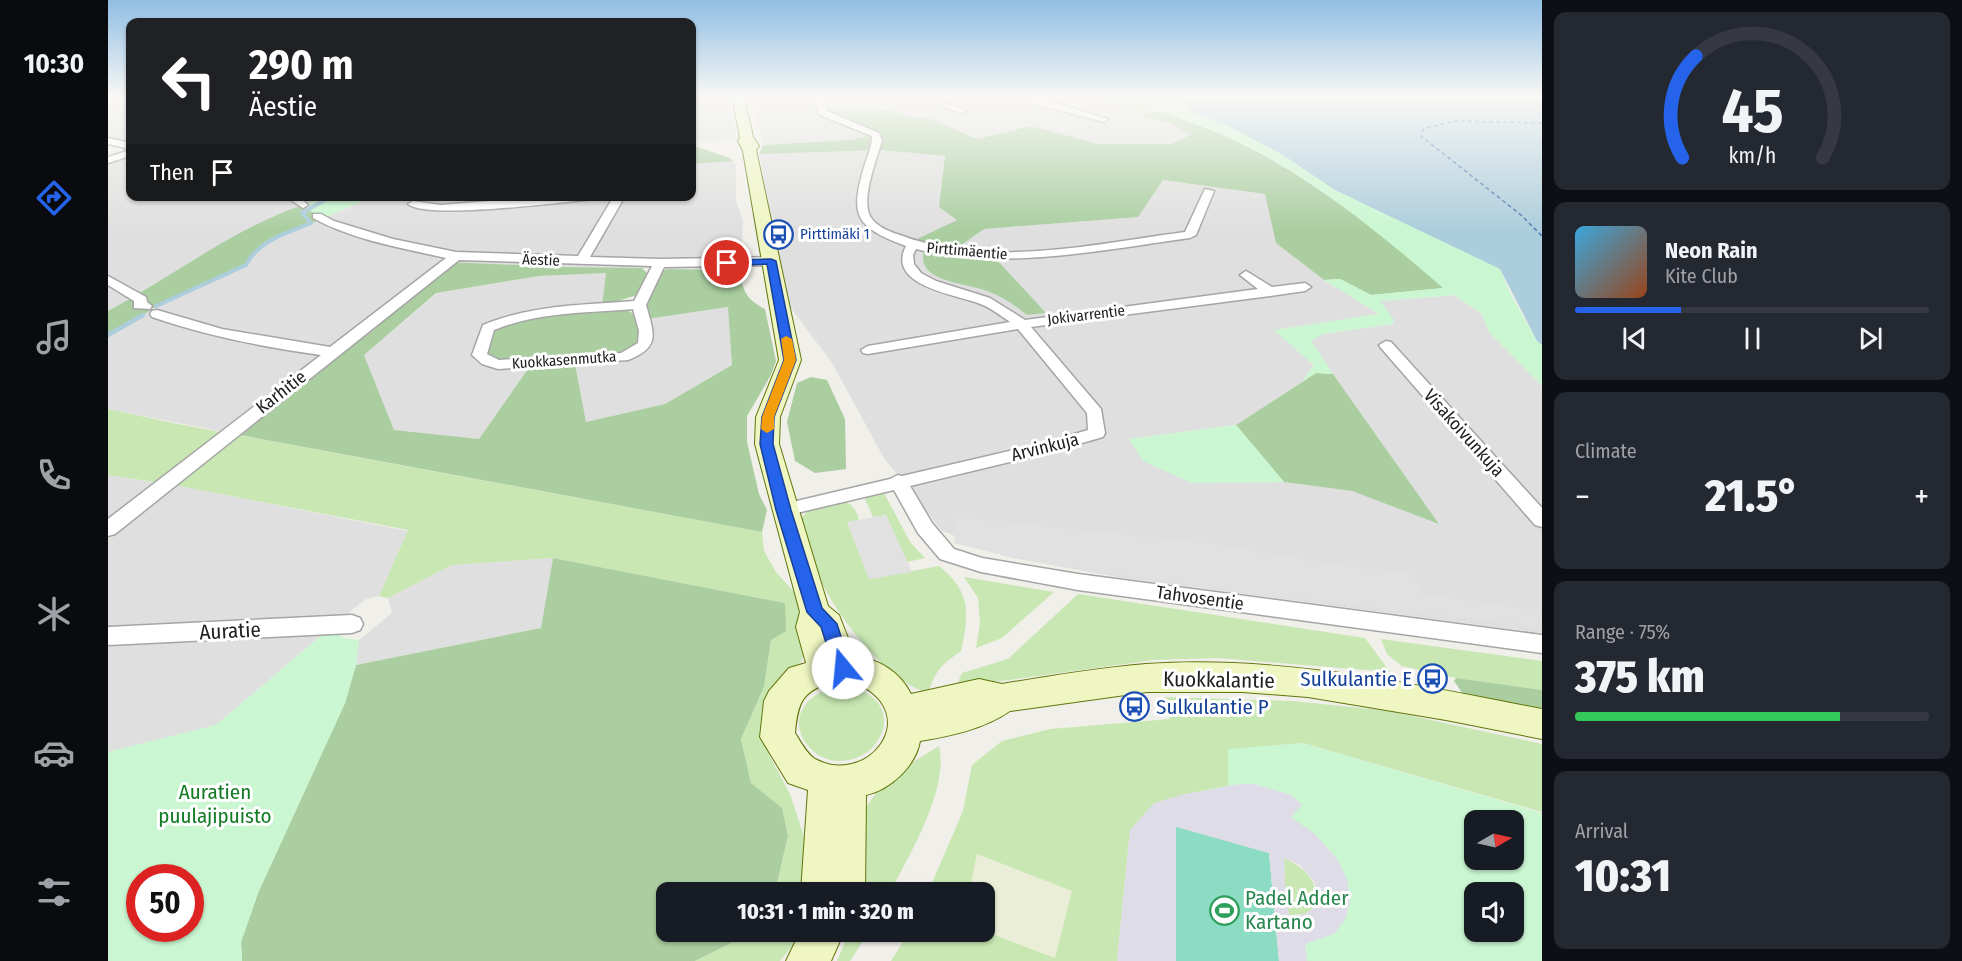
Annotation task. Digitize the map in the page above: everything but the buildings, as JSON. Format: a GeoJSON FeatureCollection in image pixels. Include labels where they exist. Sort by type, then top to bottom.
{"type":"FeatureCollection","features":[{"type":"Feature","properties":{"kind":"main road"},"geometry":{"type":"LineString","coordinates":[[747,141],[790,360],[768,417],[767,444],[815,612],[811,627],[833,669]]}},
{"type":"Feature","properties":{"kind":"main road"},"geometry":{"type":"LineString","coordinates":[[833,669],[866,671],[892,690],[904,719],[901,749],[874,776],[838,780],[801,771],[777,737],[781,701],[801,678],[833,669]]}},
{"type":"Feature","properties":{"kind":"main road","name":"Kuokkalantie"},"geometry":{"type":"LineString","coordinates":[[904,719],[944,722],[987,710],[1002,698],[1070,687],[1147,678],[1242,678],[1308,683],[1446,705],[1542,724]]}},
{"type":"Feature","properties":{"kind":"main road"},"geometry":{"type":"LineString","coordinates":[[823,882],[838,780]]}},
{"type":"Feature","properties":{"kind":"main road"},"geometry":{"type":"LineString","coordinates":[[838,780],[844,882]]}},
{"type":"Feature","properties":{"kind":"main road"},"geometry":{"type":"LineString","coordinates":[[808,961],[818,942]]}},
{"type":"Feature","properties":{"kind":"street"},"geometry":{"type":"LineString","coordinates":[[108,141],[126,145]]}},
{"type":"Feature","properties":{"kind":"street","name":"Pirttimäentie"},"geometry":{"type":"LineString","coordinates":[[877,141],[860,202],[864,215],[875,227],[912,245],[979,255],[1017,255],[1190,235],[1209,191]]}},
{"type":"Feature","properties":{"kind":"street"},"geometry":{"type":"LineString","coordinates":[[108,160],[126,154]]}},
{"type":"Feature","properties":{"kind":"street"},"geometry":{"type":"LineString","coordinates":[[296,201],[303,206]]}},
{"type":"Feature","properties":{"kind":"street"},"geometry":{"type":"LineString","coordinates":[[413,204],[441,208],[531,201]]}},
{"type":"Feature","properties":{"kind":"street"},"geometry":{"type":"LineString","coordinates":[[581,261],[617,201]]}},
{"type":"Feature","properties":{"kind":"street","name":"Äestie"},"geometry":{"type":"LineString","coordinates":[[317,216],[330,223],[390,242],[456,256],[660,263],[771,261]]}},
{"type":"Feature","properties":{"kind":"street","name":"Arvinkuja"},"geometry":{"type":"LineString","coordinates":[[784,510],[1097,433],[1095,412],[1020,323],[985,301],[931,284],[918,276],[908,265],[907,255],[912,245]]}},
{"type":"Feature","properties":{"kind":"street","name":"Karhitie"},"geometry":{"type":"LineString","coordinates":[[108,529],[456,256]]}},
{"type":"Feature","properties":{"kind":"street"},"geometry":{"type":"LineString","coordinates":[[639,306],[660,263]]}},
{"type":"Feature","properties":{"kind":"street"},"geometry":{"type":"LineString","coordinates":[[1246,275],[1270,292]]}},
{"type":"Feature","properties":{"kind":"street"},"geometry":{"type":"LineString","coordinates":[[108,280],[141,300],[140,305],[190,326],[268,343],[333,352]]}},
{"type":"Feature","properties":{"kind":"street","name":"Jokivarrentie"},"geometry":{"type":"LineString","coordinates":[[868,350],[1020,323],[1305,287]]}},
{"type":"Feature","properties":{"kind":"street","name":"Kuokkasenmutka"},"geometry":{"type":"LineString","coordinates":[[639,306],[648,339],[646,345],[636,353],[623,357],[498,365],[479,355],[488,328],[501,321],[524,316],[639,306]]}},
{"type":"Feature","properties":{"kind":"street","name":"Visakoivunkuja"},"geometry":{"type":"LineString","coordinates":[[1386,345],[1542,520]]}},
{"type":"Feature","properties":{"kind":"street","name":"Tahvosentie"},"geometry":{"type":"LineString","coordinates":[[898,481],[925,528],[947,554],[981,565],[1078,582],[1542,644]]}},
{"type":"Feature","properties":{"kind":"street","name":"Auratie"},"geometry":{"type":"LineString","coordinates":[[108,636],[352,624]]}},
{"type":"Feature","properties":{"kind":"shaded area"},"geometry":{"type":"Polygon","coordinates":[[[112,141],[126,141],[126,144],[112,141]]]}},
{"type":"Feature","properties":{"kind":"shaded area"},"geometry":{"type":"Polygon","coordinates":[[[762,141],[834,141],[763,145],[762,141]]]}},
{"type":"Feature","properties":{"kind":"shaded area"},"geometry":{"type":"Polygon","coordinates":[[[1086,141],[1178,141],[1171,144],[1098,144],[1086,141]]]}},
{"type":"Feature","properties":{"kind":"shaded area"},"geometry":{"type":"Polygon","coordinates":[[[882,150],[945,156],[939,207],[958,220],[960,246],[984,229],[1138,217],[1162,180],[1266,194],[1276,243],[1324,280],[1380,314],[1275,330],[1314,365],[1303,381],[1236,425],[1129,439],[1192,483],[1284,482],[1352,491],[1438,523],[1310,341],[1323,334],[1392,324],[1394,320],[1380,301],[1455,295],[1472,306],[1482,314],[1489,332],[1542,386],[1542,633],[1117,577],[1013,558],[942,531],[884,458],[832,363],[790,307],[759,154],[882,150]]]}},
{"type":"Feature","properties":{"kind":"shaded area"},"geometry":{"type":"Polygon","coordinates":[[[126,157],[126,201],[314,201],[304,206],[322,219],[364,201],[696,201],[696,164],[733,161],[736,165],[736,201],[743,221],[741,260],[739,270],[449,262],[229,433],[108,409],[108,163],[126,157]]]}},
{"type":"Feature","properties":{"kind":"shaded area"},"geometry":{"type":"Polygon","coordinates":[[[607,273],[602,306],[523,314],[499,319],[483,328],[530,366],[479,439],[394,430],[364,355],[437,293],[539,276],[607,273]]]}},
{"type":"Feature","properties":{"kind":"shaded area"},"geometry":{"type":"Polygon","coordinates":[[[729,307],[732,365],[665,404],[586,422],[575,364],[624,360],[642,355],[652,346],[654,339],[647,319],[729,307]]]}},
{"type":"Feature","properties":{"kind":"shaded area"},"geometry":{"type":"Polygon","coordinates":[[[108,475],[158,483],[108,521],[108,475]]]}},
{"type":"Feature","properties":{"kind":"shaded area"},"geometry":{"type":"Polygon","coordinates":[[[174,485],[408,531],[379,596],[366,599],[343,617],[133,629],[108,626],[108,539],[174,485]]]}},
{"type":"Feature","properties":{"kind":"shaded area"},"geometry":{"type":"Polygon","coordinates":[[[886,515],[912,572],[869,579],[847,522],[886,515]]]}},
{"type":"Feature","properties":{"kind":"shaded area"},"geometry":{"type":"Polygon","coordinates":[[[956,517],[1207,543],[1325,563],[1413,574],[1423,594],[1542,611],[1542,627],[1203,588],[1013,558],[954,543],[956,517]]]}},
{"type":"Feature","properties":{"kind":"shaded area"},"geometry":{"type":"Polygon","coordinates":[[[553,558],[541,628],[356,665],[359,640],[392,613],[388,598],[452,565],[553,558]]]}},
{"type":"Feature","properties":{"kind":"shaded area"},"geometry":{"type":"Polygon","coordinates":[[[324,633],[216,725],[108,752],[108,644],[324,633]]]}},
{"type":"Feature","properties":{"kind":"shaded area"},"geometry":{"type":"Polygon","coordinates":[[[1240,784],[1253,784],[1291,795],[1302,805],[1291,817],[1315,834],[1338,860],[1348,882],[1350,902],[1345,920],[1334,934],[1305,944],[1307,961],[1279,961],[1269,853],[1176,827],[1176,961],[1117,961],[1130,830],[1154,803],[1181,795],[1240,784]],[[1284,858],[1289,915],[1305,914],[1316,906],[1317,895],[1314,881],[1300,865],[1284,858]]]}},
{"type":"Feature","properties":{"kind":"green space"},"geometry":{"type":"Polygon","coordinates":[[[834,141],[1086,141],[1098,144],[1171,144],[1178,141],[1235,141],[1294,173],[1326,194],[1357,216],[1444,288],[1371,295],[1340,279],[1324,280],[1276,243],[1265,194],[1163,180],[1138,217],[984,229],[960,246],[934,242],[929,247],[909,243],[957,220],[939,207],[945,156],[882,150],[759,154],[763,145],[834,141]]]}},
{"type":"Feature","properties":{"kind":"green space"},"geometry":{"type":"Polygon","coordinates":[[[1235,141],[1256,141],[1283,155],[1335,190],[1500,269],[1510,293],[1537,341],[1542,345],[1542,386],[1489,332],[1482,314],[1454,295],[1380,301],[1394,320],[1392,324],[1323,334],[1311,341],[1333,374],[1316,373],[1303,381],[1314,365],[1274,330],[1379,314],[1324,280],[1340,279],[1371,295],[1443,288],[1356,216],[1293,172],[1235,141]]]}},
{"type":"Feature","properties":{"kind":"green space"},"geometry":{"type":"Polygon","coordinates":[[[696,146],[730,158],[733,161],[696,164],[696,146]]]}},
{"type":"Feature","properties":{"kind":"green space"},"geometry":{"type":"Polygon","coordinates":[[[314,201],[364,201],[322,219],[303,206],[314,201]]]}},
{"type":"Feature","properties":{"kind":"green space"},"geometry":{"type":"Polygon","coordinates":[[[303,205],[322,219],[267,243],[258,249],[246,265],[160,303],[135,321],[108,335],[108,311],[228,240],[277,215],[303,205]]]}},
{"type":"Feature","properties":{"kind":"green space"},"geometry":{"type":"Polygon","coordinates":[[[924,251],[996,259],[1046,313],[1027,315],[992,293],[944,280],[934,275],[923,261],[924,251]]]}},
{"type":"Feature","properties":{"kind":"green space"},"geometry":{"type":"Polygon","coordinates":[[[449,262],[642,268],[647,273],[637,295],[602,306],[606,273],[539,276],[436,293],[364,355],[394,430],[479,439],[530,366],[575,364],[586,422],[665,404],[732,365],[728,307],[647,319],[644,312],[660,273],[667,269],[739,270],[746,293],[765,309],[776,361],[771,375],[747,416],[747,442],[759,494],[767,510],[762,532],[229,433],[449,262]]]}},
{"type":"Feature","properties":{"kind":"green space"},"geometry":{"type":"Polygon","coordinates":[[[629,311],[634,315],[640,339],[640,346],[621,354],[502,361],[492,359],[487,354],[493,330],[525,318],[629,311]]]}},
{"type":"Feature","properties":{"kind":"green space"},"geometry":{"type":"Polygon","coordinates":[[[1316,373],[1333,374],[1439,524],[1352,491],[1284,482],[1236,425],[1316,373]]]}},
{"type":"Feature","properties":{"kind":"green space"},"geometry":{"type":"Polygon","coordinates":[[[811,377],[827,380],[845,419],[846,469],[815,473],[795,461],[787,422],[797,383],[811,377]]]}},
{"type":"Feature","properties":{"kind":"green space"},"geometry":{"type":"Polygon","coordinates":[[[108,409],[178,424],[762,532],[764,551],[776,572],[795,593],[806,646],[801,662],[786,675],[760,730],[770,757],[790,794],[807,846],[808,882],[777,882],[788,837],[782,808],[751,783],[741,739],[764,687],[771,640],[785,603],[553,558],[452,565],[388,598],[379,596],[408,530],[174,485],[108,475],[108,409]]]}},
{"type":"Feature","properties":{"kind":"green space"},"geometry":{"type":"Polygon","coordinates":[[[1236,425],[1284,482],[1192,483],[1143,461],[1129,439],[1236,425]]]}},
{"type":"Feature","properties":{"kind":"green space"},"geometry":{"type":"Polygon","coordinates":[[[876,491],[884,493],[910,542],[925,558],[907,562],[886,515],[873,517],[865,499],[869,493],[876,491]]]}},
{"type":"Feature","properties":{"kind":"green space"},"geometry":{"type":"Polygon","coordinates":[[[843,501],[852,506],[858,516],[859,520],[847,522],[869,579],[939,566],[950,576],[963,595],[966,626],[961,651],[940,668],[929,692],[914,687],[898,677],[866,647],[839,612],[818,574],[801,523],[803,517],[811,509],[843,501]]]}},
{"type":"Feature","properties":{"kind":"green space"},"geometry":{"type":"Polygon","coordinates":[[[553,558],[785,603],[786,631],[771,640],[764,687],[741,739],[751,783],[782,808],[788,836],[777,882],[656,882],[656,942],[733,942],[695,961],[242,961],[241,942],[258,893],[345,703],[356,665],[541,628],[553,558]]]}},
{"type":"Feature","properties":{"kind":"green space"},"geometry":{"type":"Polygon","coordinates":[[[964,577],[1054,592],[1002,638],[976,648],[980,623],[978,598],[964,577]]]}},
{"type":"Feature","properties":{"kind":"green space"},"geometry":{"type":"Polygon","coordinates":[[[1078,594],[1365,638],[1390,672],[1218,658],[1154,660],[955,689],[962,673],[1008,659],[1078,594]]]}},
{"type":"Feature","properties":{"kind":"green space","name":"Auratien puulajipuisto"},"geometry":{"type":"Polygon","coordinates":[[[336,632],[344,638],[359,640],[356,665],[345,703],[258,893],[241,942],[242,961],[108,961],[108,752],[216,725],[324,633],[336,632]]]}},
{"type":"Feature","properties":{"kind":"green space"},"geometry":{"type":"Polygon","coordinates":[[[1381,639],[1542,661],[1542,690],[1456,678],[1402,666],[1387,654],[1381,639]]]}},
{"type":"Feature","properties":{"kind":"green space"},"geometry":{"type":"Polygon","coordinates":[[[1456,678],[1542,690],[1542,711],[1463,694],[1454,681],[1456,678]]]}},
{"type":"Feature","properties":{"kind":"green space"},"geometry":{"type":"Polygon","coordinates":[[[839,686],[850,687],[870,695],[882,710],[884,719],[883,729],[872,748],[856,758],[836,761],[818,755],[810,748],[799,727],[803,708],[809,700],[828,689],[839,686]]]}},
{"type":"Feature","properties":{"kind":"green space"},"geometry":{"type":"Polygon","coordinates":[[[1163,697],[1293,701],[1389,711],[1542,744],[1542,812],[1303,743],[1228,750],[1228,786],[1181,795],[1130,830],[1117,961],[891,961],[903,942],[995,942],[995,935],[1055,958],[1072,891],[977,854],[971,882],[932,882],[963,811],[972,765],[1002,741],[1050,729],[1170,719],[1163,697]]]}},
{"type":"Feature","properties":{"kind":"green space"},"geometry":{"type":"Polygon","coordinates":[[[1303,743],[1542,813],[1542,961],[1307,961],[1305,944],[1350,902],[1344,874],[1323,843],[1291,817],[1291,795],[1253,784],[1228,786],[1228,749],[1303,743]]]}},
{"type":"Feature","properties":{"kind":"green space"},"geometry":{"type":"Polygon","coordinates":[[[939,746],[941,763],[938,782],[926,821],[917,840],[895,882],[857,882],[860,825],[867,806],[884,785],[939,746]]]}},
{"type":"Feature","properties":{"kind":"green space"},"geometry":{"type":"Polygon","coordinates":[[[1176,826],[1269,853],[1279,961],[1176,961],[1176,826]]]}},
{"type":"Feature","properties":{"kind":"green space"},"geometry":{"type":"Polygon","coordinates":[[[977,854],[1072,891],[1055,958],[995,935],[995,882],[971,882],[977,854]]]}},
{"type":"Feature","properties":{"kind":"green space"},"geometry":{"type":"Polygon","coordinates":[[[1284,858],[1299,866],[1313,882],[1316,906],[1305,914],[1289,916],[1284,858]]]}},
{"type":"Feature","properties":{"kind":"green space"},"geometry":{"type":"Polygon","coordinates":[[[733,942],[794,942],[780,961],[695,961],[733,942]]]}},
{"type":"Feature","properties":{"kind":"green space"},"geometry":{"type":"Polygon","coordinates":[[[845,942],[862,942],[850,961],[837,961],[845,942]]]}},
{"type":"Feature","properties":{"kind":"water"},"geometry":{"type":"Polygon","coordinates":[[[1256,141],[1542,141],[1542,345],[1537,341],[1500,269],[1335,190],[1283,155],[1256,141]]]}},
{"type":"Feature","properties":{"kind":"waterway"},"geometry":{"type":"LineString","coordinates":[[156,306],[246,265],[258,249],[266,243],[311,223],[302,213],[323,201]]}},
{"type":"Feature","properties":{"kind":"waterway"},"geometry":{"type":"LineString","coordinates":[[108,335],[143,315]]}},
{"type":"Feature","properties":{"kind":"ferry route"},"geometry":{"type":"LineString","coordinates":[[1427,141],[1521,215],[1542,236]]}},
{"type":"Feature","properties":{"kind":"slow traffic"},"geometry":{"type":"LineString","coordinates":[[767,429],[768,417],[790,360],[786,339]]}},
{"type":"Feature","properties":{"kind":"place","name":"Pirttimäki 1"},"geometry":{"type":"Point","coordinates":[779,234]}},
{"type":"Feature","properties":{"kind":"place","name":"Sulkulantie E"},"geometry":{"type":"Point","coordinates":[1433,679]}},
{"type":"Feature","properties":{"kind":"place","name":"Sulkulantie P"},"geometry":{"type":"Point","coordinates":[1135,707]}},
{"type":"Feature","properties":{"kind":"place","name":"Padel Adder Kartano"},"geometry":{"type":"Point","coordinates":[1224,910]}},
{"type":"Feature","properties":{"kind":"route"},"geometry":{"type":"LineString","coordinates":[[727,263],[771,261],[790,360],[768,417],[767,444],[815,612],[828,624],[843,668]]}}]}
